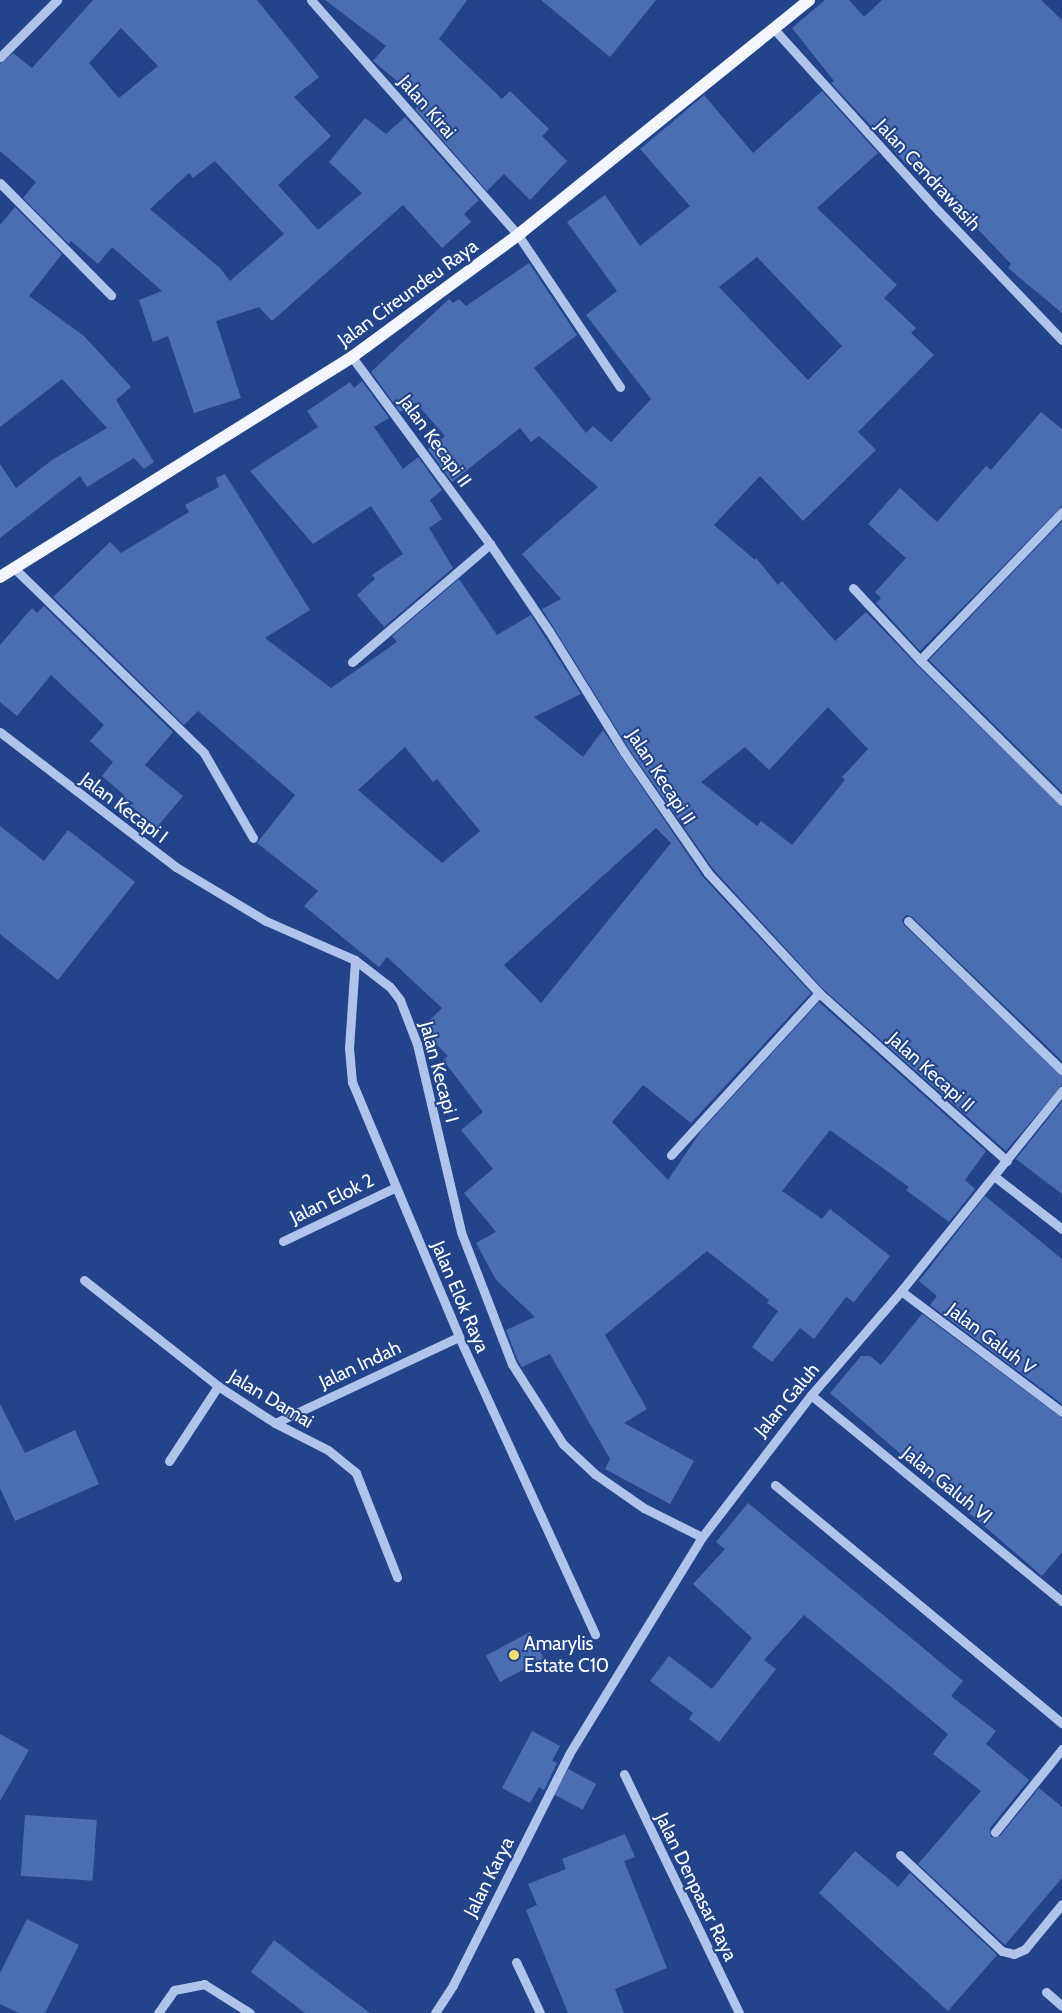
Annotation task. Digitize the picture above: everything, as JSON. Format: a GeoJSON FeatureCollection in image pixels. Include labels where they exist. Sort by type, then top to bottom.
{"type":"FeatureCollection","features":[{"type":"Feature","properties":{"kind":"main road","name":"Jalan Cireundeu Raya"},"geometry":{"type":"LineString","coordinates":[[0,576],[352,357],[518,235],[809,0]]}},
{"type":"Feature","properties":{"kind":"street"},"geometry":{"type":"LineString","coordinates":[[0,57],[57,0]]}},
{"type":"Feature","properties":{"kind":"street","name":"Jalan Kirai"},"geometry":{"type":"LineString","coordinates":[[311,0],[518,235],[620,387]]}},
{"type":"Feature","properties":{"kind":"street","name":"Jalan Cendrawasih"},"geometry":{"type":"LineString","coordinates":[[774,29],[932,204],[1062,340]]}},
{"type":"Feature","properties":{"kind":"street"},"geometry":{"type":"LineString","coordinates":[[0,183],[111,295]]}},
{"type":"Feature","properties":{"kind":"street","name":"Jalan Kecapi II"},"geometry":{"type":"LineString","coordinates":[[352,357],[490,544],[689,848],[708,873],[818,994],[1007,1161]]}},
{"type":"Feature","properties":{"kind":"street"},"geometry":{"type":"LineString","coordinates":[[920,660],[1062,512]]}},
{"type":"Feature","properties":{"kind":"street"},"geometry":{"type":"LineString","coordinates":[[352,662],[490,544]]}},
{"type":"Feature","properties":{"kind":"street"},"geometry":{"type":"LineString","coordinates":[[14,568],[204,753],[253,838]]}},
{"type":"Feature","properties":{"kind":"street"},"geometry":{"type":"LineString","coordinates":[[853,588],[920,660],[1062,801]]}},
{"type":"Feature","properties":{"kind":"street","name":"Jalan Kecapi I"},"geometry":{"type":"LineString","coordinates":[[0,732],[176,867],[266,921],[355,960],[390,987],[410,1022],[428,1080],[461,1232],[496,1328],[531,1398],[563,1444],[594,1474],[644,1508],[702,1537]]}},
{"type":"Feature","properties":{"kind":"street"},"geometry":{"type":"LineString","coordinates":[[908,921],[1062,1070]]}},
{"type":"Feature","properties":{"kind":"street","name":"Jalan Elok Raya"},"geometry":{"type":"LineString","coordinates":[[355,960],[349,1048],[352,1082],[459,1337],[595,1634]]}},
{"type":"Feature","properties":{"kind":"street"},"geometry":{"type":"LineString","coordinates":[[671,1155],[818,994]]}},
{"type":"Feature","properties":{"kind":"street","name":"Jalan Galuh"},"geometry":{"type":"LineString","coordinates":[[569,1754],[702,1537],[810,1395],[901,1291],[1062,1091]]}},
{"type":"Feature","properties":{"kind":"street"},"geometry":{"type":"LineString","coordinates":[[994,1176],[1062,1229]]}},
{"type":"Feature","properties":{"kind":"street","name":"Jalan Elok 2"},"geometry":{"type":"LineString","coordinates":[[283,1241],[396,1187]]}},
{"type":"Feature","properties":{"kind":"street","name":"Jalan Damai"},"geometry":{"type":"LineString","coordinates":[[84,1280],[218,1386],[276,1423],[328,1450],[356,1473],[397,1577]]}},
{"type":"Feature","properties":{"kind":"street","name":"Jalan Galuh V"},"geometry":{"type":"LineString","coordinates":[[901,1291],[1062,1412]]}},
{"type":"Feature","properties":{"kind":"street","name":"Jalan Indah"},"geometry":{"type":"LineString","coordinates":[[276,1423],[459,1337]]}},
{"type":"Feature","properties":{"kind":"street"},"geometry":{"type":"LineString","coordinates":[[169,1461],[218,1386]]}},
{"type":"Feature","properties":{"kind":"street","name":"Jalan Galuh VI"},"geometry":{"type":"LineString","coordinates":[[810,1395],[1062,1601]]}},
{"type":"Feature","properties":{"kind":"street"},"geometry":{"type":"LineString","coordinates":[[775,1485],[1062,1723]]}},
{"type":"Feature","properties":{"kind":"street"},"geometry":{"type":"LineString","coordinates":[[995,1832],[1062,1749]]}},
{"type":"Feature","properties":{"kind":"street","name":"Jalan Karya"},"geometry":{"type":"LineString","coordinates":[[435,2013],[569,1754]]}},
{"type":"Feature","properties":{"kind":"street","name":"Jalan Denpasar Raya"},"geometry":{"type":"LineString","coordinates":[[624,1774],[739,2013]]}},
{"type":"Feature","properties":{"kind":"street"},"geometry":{"type":"LineString","coordinates":[[900,1855],[1002,1951],[1014,1954],[1025,1949],[1062,1904]]}},
{"type":"Feature","properties":{"kind":"street"},"geometry":{"type":"LineString","coordinates":[[516,1962],[540,2013]]}},
{"type":"Feature","properties":{"kind":"street"},"geometry":{"type":"LineString","coordinates":[[158,2013],[174,1990],[204,1984],[250,2013]]}},
{"type":"Feature","properties":{"kind":"street"},"geometry":{"type":"LineString","coordinates":[[1046,1992],[1062,2006]]}},
{"type":"Feature","properties":{"kind":"building"},"geometry":{"type":"Polygon","coordinates":[[[93,0],[257,0],[319,77],[294,97],[331,136],[278,185],[318,230],[362,193],[329,162],[365,118],[386,134],[405,117],[479,200],[464,214],[471,222],[442,248],[403,205],[272,321],[259,307],[216,321],[241,398],[194,413],[168,336],[153,342],[139,300],[162,291],[112,247],[98,264],[71,241],[69,244],[23,198],[36,182],[0,151],[0,63],[13,53],[32,68],[93,0]],[[121,28],[89,63],[119,98],[158,66],[121,28]],[[215,161],[193,178],[189,173],[150,209],[220,268],[230,281],[284,234],[215,161]]]}},
{"type":"Feature","properties":{"kind":"building"},"geometry":{"type":"Polygon","coordinates":[[[325,0],[467,0],[439,39],[502,99],[510,91],[549,129],[542,136],[567,161],[530,200],[504,174],[487,191],[415,109],[422,102],[373,61],[386,46],[325,0]]]}},
{"type":"Feature","properties":{"kind":"building"},"geometry":{"type":"Polygon","coordinates":[[[541,0],[656,0],[610,57],[541,0]]]}},
{"type":"Feature","properties":{"kind":"building"},"geometry":{"type":"Polygon","coordinates":[[[825,0],[849,0],[864,17],[882,0],[1041,0],[1062,20],[1062,313],[1008,268],[1011,264],[952,202],[911,162],[907,165],[831,83],[834,81],[792,28],[825,0]]]}},
{"type":"Feature","properties":{"kind":"building"},"geometry":{"type":"Polygon","coordinates":[[[822,91],[878,153],[817,208],[897,285],[884,298],[916,328],[911,333],[934,355],[858,432],[876,450],[803,521],[760,476],[714,525],[755,560],[756,558],[778,585],[782,581],[835,641],[866,612],[916,664],[1062,807],[1062,1061],[912,917],[906,915],[902,920],[904,925],[1062,1076],[1062,1085],[1006,1151],[823,989],[713,869],[629,749],[542,609],[561,599],[522,554],[598,487],[539,436],[531,442],[520,428],[452,482],[428,449],[445,436],[416,403],[400,412],[371,372],[449,299],[453,303],[459,299],[466,306],[529,263],[577,335],[534,368],[586,433],[593,426],[611,442],[651,399],[586,315],[617,291],[567,222],[605,195],[640,246],[690,206],[640,149],[704,95],[753,153],[822,91]],[[757,257],[719,287],[808,380],[842,346],[757,257]],[[828,707],[769,770],[745,747],[701,782],[757,826],[761,821],[792,845],[845,780],[842,777],[868,749],[828,707]]]}},
{"type":"Feature","properties":{"kind":"building"},"geometry":{"type":"Polygon","coordinates":[[[15,207],[62,254],[29,296],[84,336],[131,387],[116,400],[154,462],[144,469],[134,458],[87,487],[80,476],[0,538],[0,464],[16,488],[52,460],[107,428],[62,379],[0,427],[0,225],[15,207]]]}},
{"type":"Feature","properties":{"kind":"building"},"geometry":{"type":"Polygon","coordinates":[[[362,381],[389,418],[374,427],[403,469],[418,457],[442,490],[430,500],[442,519],[429,528],[453,568],[384,627],[357,595],[375,579],[372,575],[403,554],[371,506],[313,544],[250,471],[318,427],[307,411],[350,382],[354,388],[362,381]]]}},
{"type":"Feature","properties":{"kind":"building"},"geometry":{"type":"Polygon","coordinates":[[[1041,412],[1062,429],[1062,506],[920,651],[876,603],[881,598],[875,592],[906,558],[868,524],[900,488],[937,522],[986,466],[991,470],[1041,412]]]}},
{"type":"Feature","properties":{"kind":"building"},"geometry":{"type":"Polygon","coordinates":[[[225,474],[310,610],[265,638],[331,688],[397,642],[392,636],[459,579],[497,635],[531,615],[581,694],[534,717],[583,757],[603,730],[703,877],[811,993],[691,1123],[643,1085],[612,1122],[668,1180],[701,1131],[819,1002],[986,1151],[965,1180],[975,1189],[949,1222],[906,1190],[909,1187],[830,1130],[782,1191],[822,1219],[830,1209],[890,1256],[854,1302],[846,1297],[814,1339],[800,1328],[772,1362],[752,1347],[778,1311],[767,1303],[769,1300],[707,1251],[605,1335],[647,1409],[624,1423],[694,1461],[670,1504],[605,1469],[610,1459],[550,1354],[522,1367],[518,1361],[506,1330],[535,1317],[496,1280],[476,1243],[496,1232],[464,1193],[493,1169],[461,1130],[483,1112],[443,1060],[448,1056],[421,1029],[442,1008],[387,957],[379,967],[304,906],[318,891],[257,843],[295,795],[198,711],[184,725],[53,597],[110,542],[121,553],[189,512],[185,505],[219,487],[216,478],[225,474]],[[405,747],[358,790],[442,863],[480,831],[437,779],[433,782],[405,747]],[[656,828],[504,965],[541,1003],[671,843],[656,828]]]}},
{"type":"Feature","properties":{"kind":"building"},"geometry":{"type":"Polygon","coordinates":[[[1062,521],[1062,792],[929,660],[1062,521]]]}},
{"type":"Feature","properties":{"kind":"building"},"geometry":{"type":"Polygon","coordinates":[[[44,606],[173,732],[145,765],[183,796],[157,827],[121,798],[124,795],[102,776],[113,762],[90,741],[104,725],[51,675],[17,716],[0,702],[0,645],[32,608],[37,613],[44,606]]]}},
{"type":"Feature","properties":{"kind":"building"},"geometry":{"type":"Polygon","coordinates":[[[0,826],[44,861],[68,830],[135,882],[58,980],[0,934],[0,826]]]}},
{"type":"Feature","properties":{"kind":"building"},"geometry":{"type":"Polygon","coordinates":[[[1062,1101],[1062,1194],[1016,1159],[1062,1101]]]}},
{"type":"Feature","properties":{"kind":"building"},"geometry":{"type":"Polygon","coordinates":[[[985,1196],[1062,1259],[1062,1404],[930,1305],[937,1296],[919,1281],[985,1196]]]}},
{"type":"Feature","properties":{"kind":"building"},"geometry":{"type":"Polygon","coordinates":[[[922,1314],[1062,1418],[1062,1552],[1042,1576],[830,1393],[861,1356],[870,1356],[881,1365],[922,1314]]]}},
{"type":"Feature","properties":{"kind":"building"},"geometry":{"type":"Polygon","coordinates":[[[0,1404],[25,1453],[75,1430],[99,1484],[15,1521],[0,1488],[0,1404]]]}},
{"type":"Feature","properties":{"kind":"building"},"geometry":{"type":"Polygon","coordinates":[[[748,1503],[963,1681],[951,1696],[996,1731],[986,1744],[1029,1780],[990,1828],[991,1837],[1000,1836],[1039,1788],[1062,1807],[1062,1878],[1005,1945],[918,1864],[981,1791],[933,1754],[948,1734],[804,1615],[764,1660],[776,1669],[719,1742],[689,1719],[693,1713],[650,1681],[669,1656],[712,1689],[752,1638],[693,1584],[725,1549],[716,1542],[748,1503]]]}},
{"type":"Feature","properties":{"kind":"building","name":"Amarylis Estate C10"},"geometry":{"type":"Polygon","coordinates":[[[530,1632],[544,1658],[500,1682],[486,1655],[530,1632]]]}},
{"type":"Feature","properties":{"kind":"building"},"geometry":{"type":"Polygon","coordinates":[[[532,1731],[560,1746],[552,1761],[557,1763],[544,1790],[539,1787],[530,1803],[502,1788],[532,1731]]]}},
{"type":"Feature","properties":{"kind":"building"},"geometry":{"type":"Polygon","coordinates":[[[0,1734],[29,1750],[0,1801],[0,1734]]]}},
{"type":"Feature","properties":{"kind":"building"},"geometry":{"type":"Polygon","coordinates":[[[568,1769],[596,1784],[583,1810],[554,1795],[568,1769]]]}},
{"type":"Feature","properties":{"kind":"building"},"geometry":{"type":"Polygon","coordinates":[[[25,1815],[97,1820],[93,1881],[21,1876],[25,1815]]]}},
{"type":"Feature","properties":{"kind":"building"},"geometry":{"type":"Polygon","coordinates":[[[625,1834],[635,1857],[624,1861],[667,1968],[615,1989],[624,2013],[568,2013],[526,1910],[537,1905],[528,1884],[566,1869],[562,1859],[625,1834]]]}},
{"type":"Feature","properties":{"kind":"building"},"geometry":{"type":"Polygon","coordinates":[[[855,1851],[898,1887],[910,1873],[997,1955],[948,2011],[819,1893],[855,1851]]]}},
{"type":"Feature","properties":{"kind":"building"},"geometry":{"type":"Polygon","coordinates":[[[27,1919],[79,1945],[45,2013],[19,2013],[0,2004],[0,1973],[27,1919]]]}},
{"type":"Feature","properties":{"kind":"building"},"geometry":{"type":"Polygon","coordinates":[[[274,1940],[370,2013],[305,2013],[251,1972],[274,1940]]]}},
{"type":"Feature","properties":{"kind":"place","name":"Amarylis Estate C10"},"geometry":{"type":"Point","coordinates":[514,1655]}}]}
